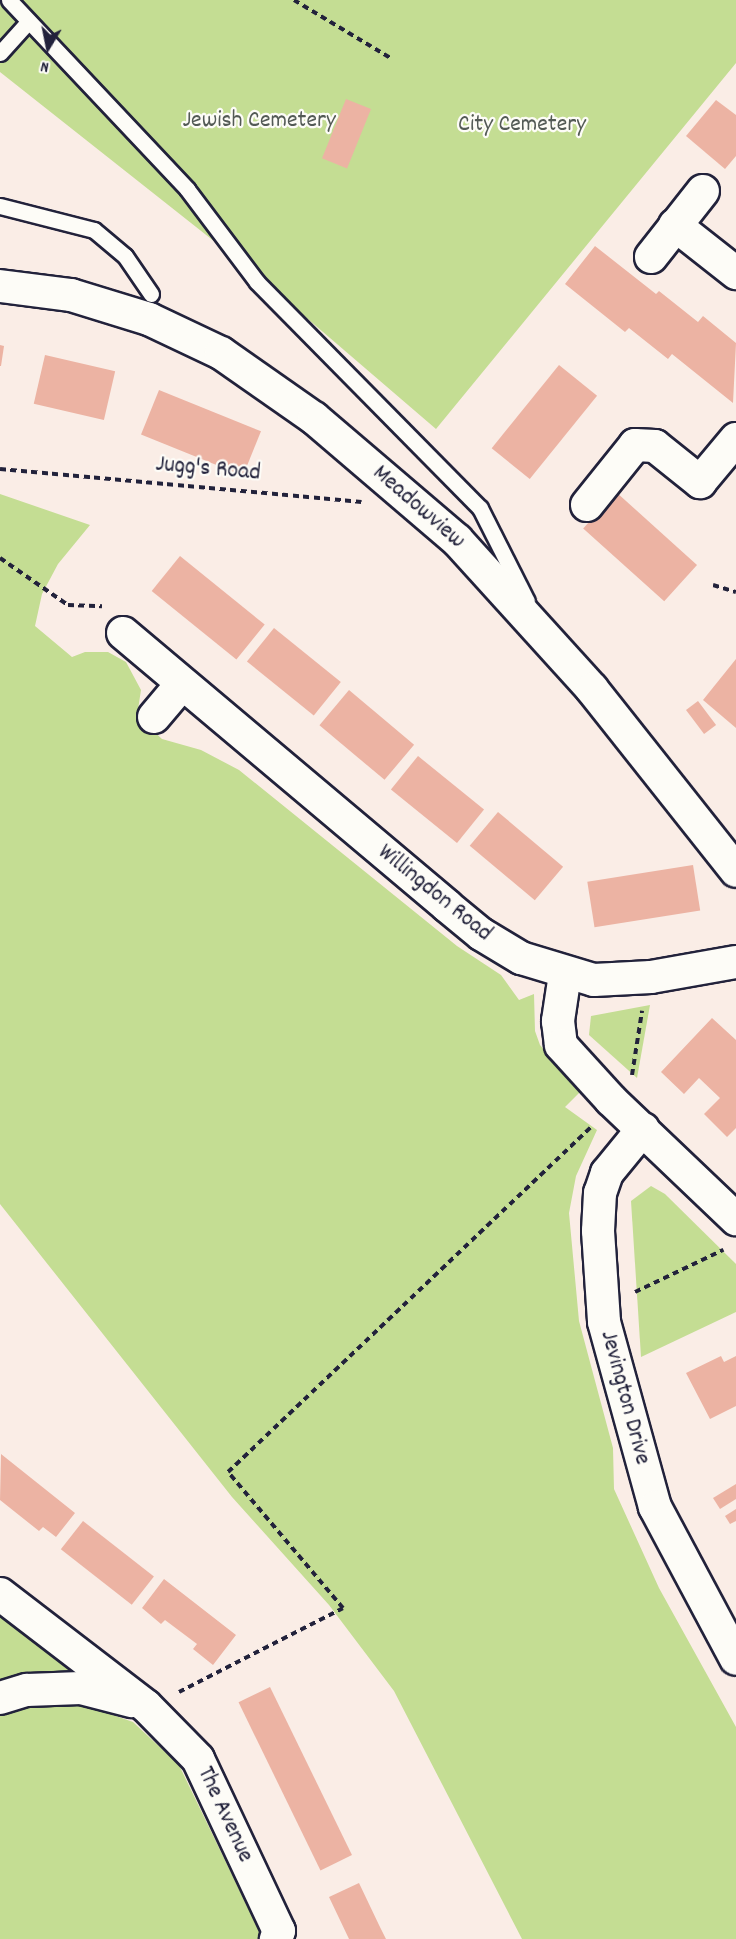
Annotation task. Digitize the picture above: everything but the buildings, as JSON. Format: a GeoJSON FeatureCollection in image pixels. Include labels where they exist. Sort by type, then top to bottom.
{"type":"FeatureCollection","features":[{"type":"Feature","properties":{"kind":"street"},"geometry":{"type":"LineString","coordinates":[[651,256],[703,191]]}},
{"type":"Feature","properties":{"kind":"street"},"geometry":{"type":"LineString","coordinates":[[675,225],[736,273]]}},
{"type":"Feature","properties":{"kind":"street","name":"Meadowview"},"geometry":{"type":"LineString","coordinates":[[0,286],[97,301],[198,341],[314,418],[457,540],[544,633],[736,871]]}},
{"type":"Feature","properties":{"kind":"street"},"geometry":{"type":"LineString","coordinates":[[587,505],[634,445],[655,446],[710,490],[736,439]]}},
{"type":"Feature","properties":{"kind":"street","name":"Willingdon Road"},"geometry":{"type":"LineString","coordinates":[[123,633],[481,934],[521,958],[565,974],[621,980],[736,962]]}},
{"type":"Feature","properties":{"kind":"street"},"geometry":{"type":"LineString","coordinates":[[154,717],[181,684]]}},
{"type":"Feature","properties":{"kind":"street"},"geometry":{"type":"LineString","coordinates":[[565,974],[558,1021],[561,1045],[622,1089],[643,1129],[736,1219]]}},
{"type":"Feature","properties":{"kind":"street","name":"Jevington Drive"},"geometry":{"type":"LineString","coordinates":[[643,1129],[611,1166],[600,1193],[598,1231],[604,1322],[655,1508],[736,1659]]}},
{"type":"Feature","properties":{"kind":"street","name":"The Avenue"},"geometry":{"type":"LineString","coordinates":[[0,1594],[147,1706],[198,1759],[279,1931],[276,1939]]}},
{"type":"Feature","properties":{"kind":"street"},"geometry":{"type":"LineString","coordinates":[[0,1698],[27,1690],[81,1688],[147,1706]]}},
{"type":"Feature","properties":{"kind":"lane"},"geometry":{"type":"LineString","coordinates":[[9,0],[188,189],[257,282],[480,508],[544,633]]}},
{"type":"Feature","properties":{"kind":"lane"},"geometry":{"type":"LineString","coordinates":[[0,53],[28,22]]}},
{"type":"Feature","properties":{"kind":"lane"},"geometry":{"type":"LineString","coordinates":[[0,206],[94,230],[125,256],[151,294]]}},
{"type":"Feature","properties":{"kind":"path"},"geometry":{"type":"LineString","coordinates":[[294,0],[392,59]]}},
{"type":"Feature","properties":{"kind":"path","name":"Jugg's Road"},"geometry":{"type":"LineString","coordinates":[[0,469],[340,502],[412,501]]}},
{"type":"Feature","properties":{"kind":"path"},"geometry":{"type":"LineString","coordinates":[[0,558],[68,605],[104,606]]}},
{"type":"Feature","properties":{"kind":"path"},"geometry":{"type":"LineString","coordinates":[[714,585],[736,592]]}},
{"type":"Feature","properties":{"kind":"path"},"geometry":{"type":"LineString","coordinates":[[176,1694],[343,1608],[228,1472],[589,1130],[622,1089],[643,1002]]}},
{"type":"Feature","properties":{"kind":"path"},"geometry":{"type":"LineString","coordinates":[[629,1295],[725,1249]]}},
{"type":"Feature","properties":{"kind":"green space"},"geometry":{"type":"Polygon","coordinates":[[[0,0],[736,0],[736,63],[436,429],[253,272],[0,72],[0,0]]]}},
{"type":"Feature","properties":{"kind":"green space"},"geometry":{"type":"Polygon","coordinates":[[[0,494],[90,525],[58,564],[42,594],[35,626],[72,657],[85,652],[108,652],[126,662],[141,690],[137,716],[162,739],[201,750],[239,770],[457,946],[501,975],[519,1000],[534,994],[535,1031],[540,1045],[580,1092],[565,1107],[597,1130],[576,1176],[569,1213],[579,1321],[613,1448],[614,1489],[659,1588],[736,1727],[736,1939],[522,1939],[394,1691],[329,1605],[232,1497],[0,1204],[0,494]]]}},
{"type":"Feature","properties":{"kind":"green space"},"geometry":{"type":"Polygon","coordinates":[[[650,1005],[637,1078],[589,1035],[591,1016],[650,1005]]]}},
{"type":"Feature","properties":{"kind":"green space"},"geometry":{"type":"Polygon","coordinates":[[[651,1186],[665,1194],[736,1264],[736,1312],[641,1357],[631,1201],[651,1186]]]}},
{"type":"Feature","properties":{"kind":"green space"},"geometry":{"type":"Polygon","coordinates":[[[0,1607],[80,1674],[0,1689],[0,1607]]]}},
{"type":"Feature","properties":{"kind":"green space"},"geometry":{"type":"Polygon","coordinates":[[[76,1702],[133,1722],[179,1765],[263,1939],[0,1939],[0,1712],[22,1704],[76,1702]]]}},
{"type":"Feature","properties":{"kind":"park label","name":"Jewish Cemetery"},"geometry":{"type":"Point","coordinates":[259,122]}},
{"type":"Feature","properties":{"kind":"park label","name":"City Cemetery"},"geometry":{"type":"Point","coordinates":[522,126]}}]}
